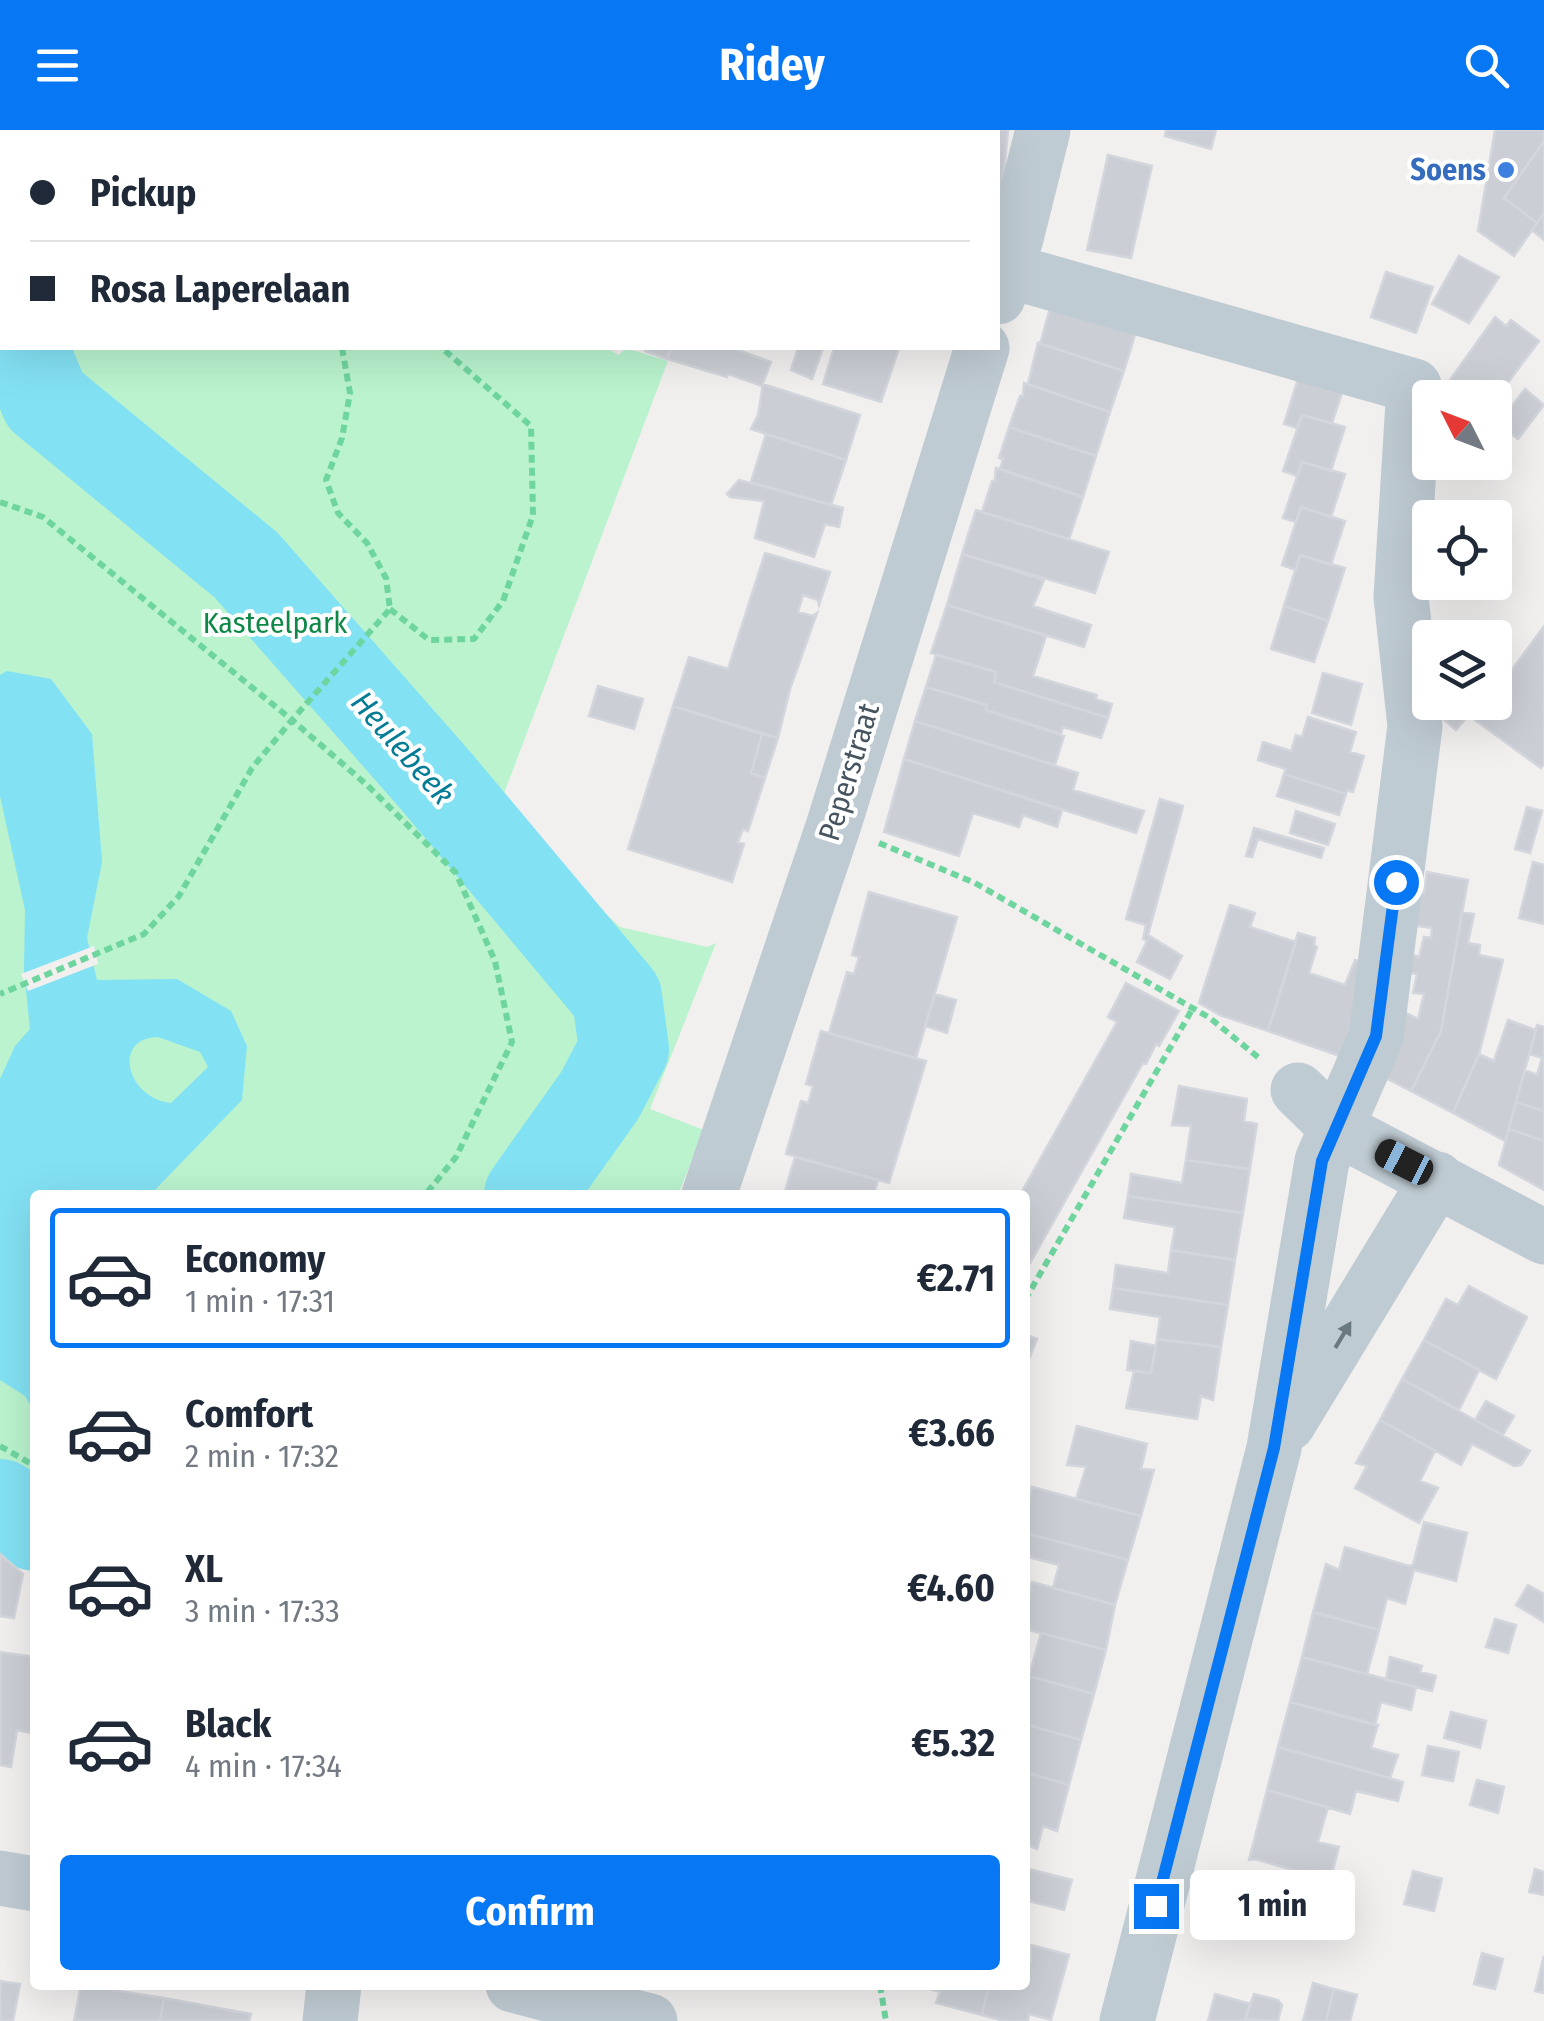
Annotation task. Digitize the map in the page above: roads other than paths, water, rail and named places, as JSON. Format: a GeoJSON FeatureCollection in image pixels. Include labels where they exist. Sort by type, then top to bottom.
{"type":"FeatureCollection","features":[{"type":"Feature","properties":{"kind":"street"},"geometry":{"type":"LineString","coordinates":[[1043,130],[1002,283],[1414,386],[1401,597],[1416,726],[1376,1036],[1322,1161],[1274,1448],[1127,2021]]}},
{"type":"Feature","properties":{"kind":"street","name":"Peperstraat"},"geometry":{"type":"LineString","coordinates":[[711,1190],[834,824],[981,350]]}},
{"type":"Feature","properties":{"kind":"street"},"geometry":{"type":"LineString","coordinates":[[1298,1090],[1338,1128],[1544,1237]]}},
{"type":"Feature","properties":{"kind":"street"},"geometry":{"type":"LineString","coordinates":[[1274,1448],[1437,1179]]}},
{"type":"Feature","properties":{"kind":"street"},"geometry":{"type":"LineString","coordinates":[[0,1878],[30,1883]]}},
{"type":"Feature","properties":{"kind":"street"},"geometry":{"type":"LineString","coordinates":[[330,2021],[333,1990]]}},
{"type":"Feature","properties":{"kind":"street"},"geometry":{"type":"LineString","coordinates":[[532,1990],[650,2021]]}},
{"type":"Feature","properties":{"kind":"water"},"geometry":{"type":"Polygon","coordinates":[[[7,671],[51,679],[92,734],[102,862],[87,938],[97,980],[177,979],[231,1011],[247,1046],[242,1100],[155,1190],[30,1190],[30,1404],[25,1396],[0,1380],[0,1079],[15,1046],[30,1029],[24,970],[25,910],[0,796],[0,675],[7,671]],[[158,1037],[143,1040],[130,1057],[135,1081],[156,1099],[171,1103],[208,1067],[200,1052],[158,1037]]]}},
{"type":"Feature","properties":{"kind":"waterway","name":"Heulebeek"},"geometry":{"type":"LineString","coordinates":[[29,350],[27,357],[45,400],[246,565],[436,781],[617,997],[624,1049],[600,1095],[533,1190]]}},
{"type":"Feature","properties":{"kind":"waterway","name":"Heulebeek"},"geometry":{"type":"LineString","coordinates":[[0,1504],[30,1523]]}},
{"type":"Feature","properties":{"kind":"place","name":"Soens"},"geometry":{"type":"Point","coordinates":[1506,170]}},
{"type":"Feature","properties":{"kind":"park label","name":"Kasteelpark"},"geometry":{"type":"Point","coordinates":[275,623]}}]}
